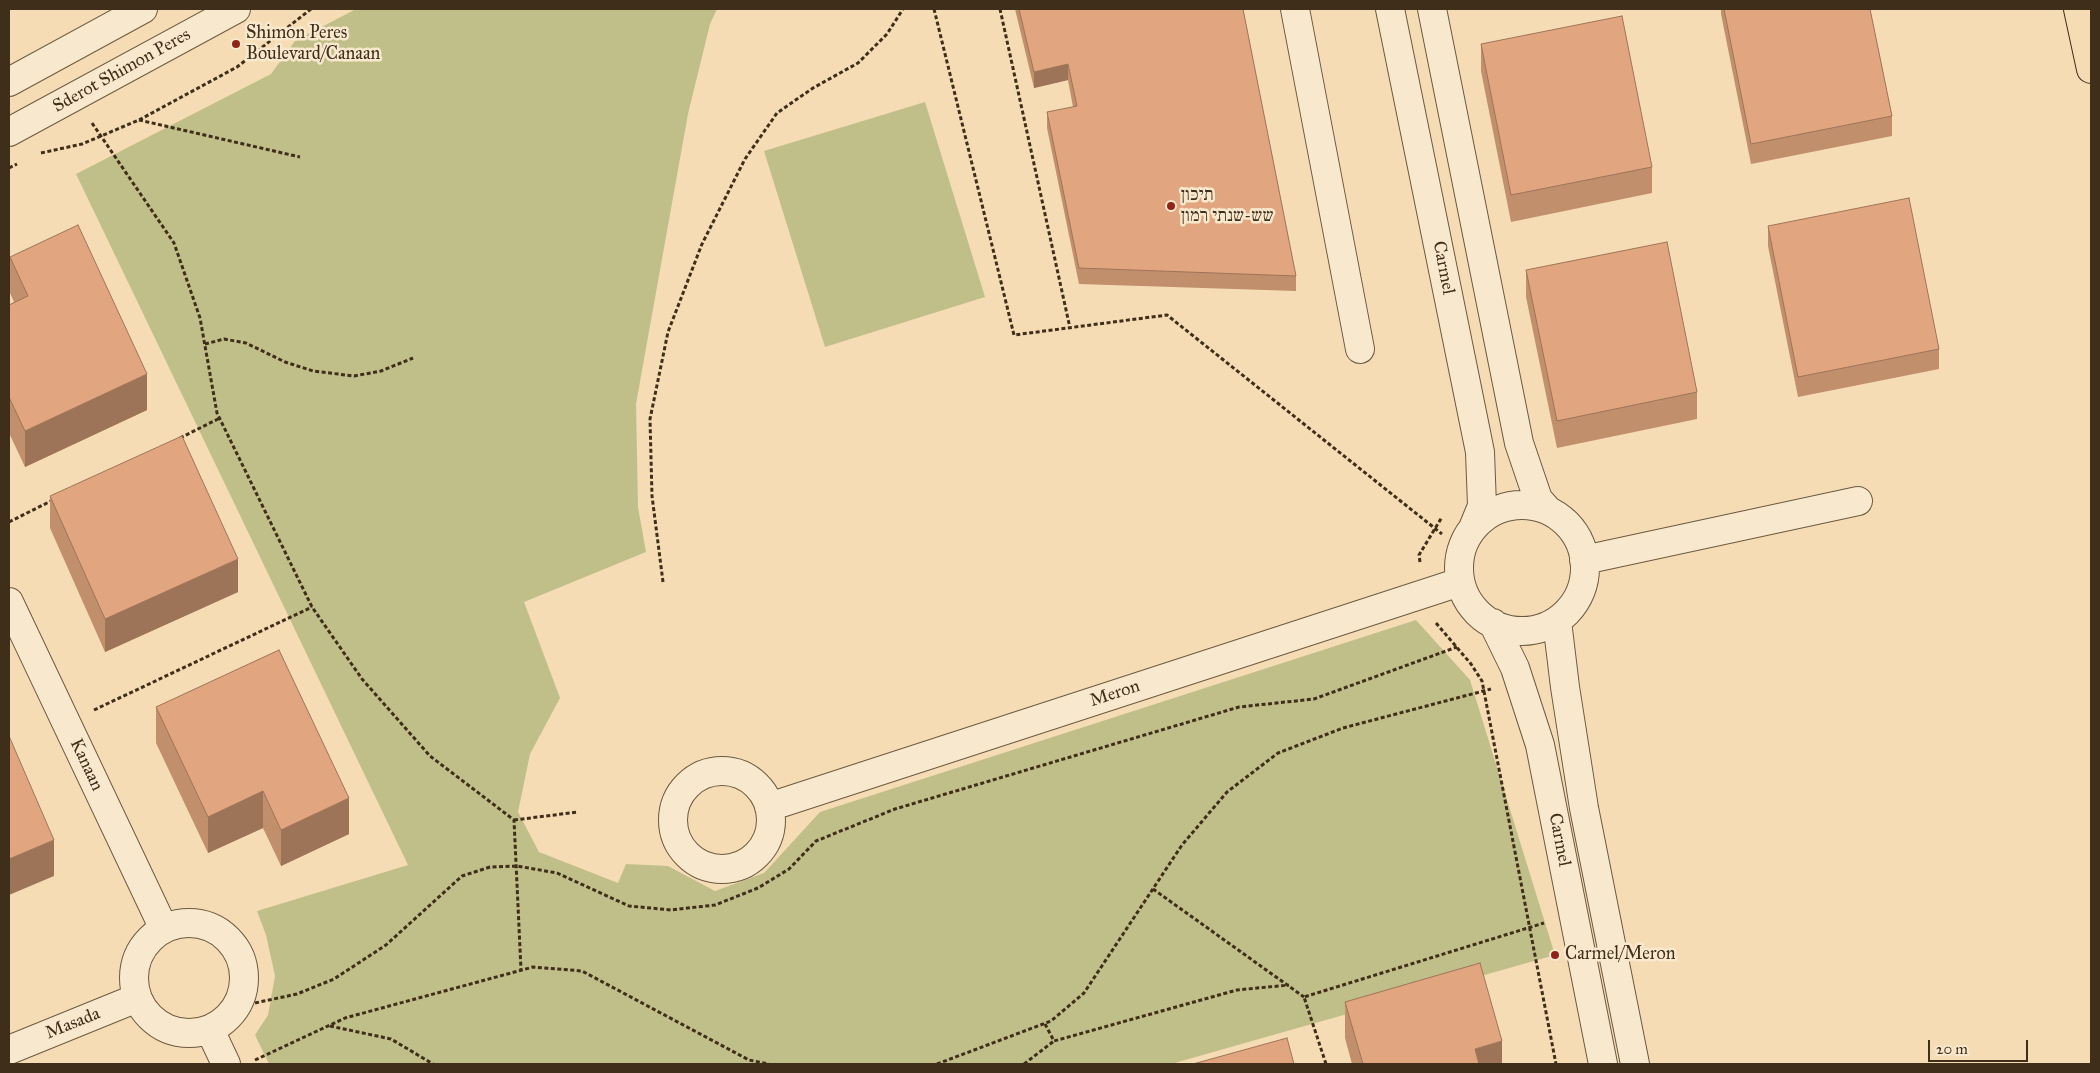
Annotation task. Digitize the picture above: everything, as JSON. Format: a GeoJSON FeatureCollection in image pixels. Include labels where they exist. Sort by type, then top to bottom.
{"type":"FeatureCollection","features":[{"type":"Feature","properties":{"kind":"main road"},"geometry":{"type":"LineString","coordinates":[[2078,9],[2091,69]]}},
{"type":"Feature","properties":{"kind":"street"},"geometry":{"type":"LineString","coordinates":[[9,82],[143,9]]}},
{"type":"Feature","properties":{"kind":"street","name":"Sderot Shimon Peres"},"geometry":{"type":"LineString","coordinates":[[9,132],[236,9]]}},
{"type":"Feature","properties":{"kind":"street"},"geometry":{"type":"LineString","coordinates":[[1295,9],[1360,349]]}},
{"type":"Feature","properties":{"kind":"street","name":"Carmel"},"geometry":{"type":"LineString","coordinates":[[1390,9],[1480,452],[1482,506],[1467,539]]}},
{"type":"Feature","properties":{"kind":"street"},"geometry":{"type":"LineString","coordinates":[[1432,9],[1519,444],[1538,499],[1547,509]]}},
{"type":"Feature","properties":{"kind":"street"},"geometry":{"type":"LineString","coordinates":[[1584,560],[1858,501]]}},
{"type":"Feature","properties":{"kind":"street"},"geometry":{"type":"LineString","coordinates":[[1529,504],[1547,509],[1563,518],[1576,533],[1584,550],[1586,570],[1582,590],[1572,608],[1557,621],[1529,631],[1513,631],[1493,624],[1479,615],[1468,600],[1460,582],[1458,566],[1467,539],[1492,511],[1504,507],[1529,504]]}},
{"type":"Feature","properties":{"kind":"street","name":"Meron"},"geometry":{"type":"LineString","coordinates":[[769,807],[1460,582]]}},
{"type":"Feature","properties":{"kind":"street","name":"Kanaan"},"geometry":{"type":"LineString","coordinates":[[9,602],[164,929]]}},
{"type":"Feature","properties":{"kind":"street","name":"Carmel"},"geometry":{"type":"LineString","coordinates":[[1557,621],[1568,714],[1582,798],[1636,1064]]}},
{"type":"Feature","properties":{"kind":"street","name":"Carmel"},"geometry":{"type":"LineString","coordinates":[[1493,624],[1520,682],[1540,745],[1602,1064]]}},
{"type":"Feature","properties":{"kind":"street"},"geometry":{"type":"LineString","coordinates":[[181,924],[199,924],[215,930],[230,941],[239,955],[244,973],[243,990],[236,1007],[224,1020],[210,1030],[196,1033],[181,1033],[167,1029],[155,1021],[138,998],[134,982],[138,958],[151,938],[164,929],[181,924]]}},
{"type":"Feature","properties":{"kind":"street","name":"Masada"},"geometry":{"type":"LineString","coordinates":[[9,1050],[138,998]]}},
{"type":"Feature","properties":{"kind":"street"},"geometry":{"type":"LineString","coordinates":[[210,1030],[226,1064]]}},
{"type":"Feature","properties":{"kind":"path"},"geometry":{"type":"LineString","coordinates":[[34,154],[82,144],[140,120],[237,67],[311,9]]}},
{"type":"Feature","properties":{"kind":"path"},"geometry":{"type":"LineString","coordinates":[[663,582],[652,496],[650,419],[668,332],[702,244],[745,159],[777,113],[813,88],[858,63],[888,34],[904,9]]}},
{"type":"Feature","properties":{"kind":"path"},"geometry":{"type":"LineString","coordinates":[[934,9],[1014,335],[1167,315],[1467,539]]}},
{"type":"Feature","properties":{"kind":"path"},"geometry":{"type":"LineString","coordinates":[[1000,9],[1070,328]]}},
{"type":"Feature","properties":{"kind":"path"},"geometry":{"type":"LineString","coordinates":[[73,97],[174,243],[200,318],[220,418],[312,608],[362,679],[430,756],[514,820],[578,812]]}},
{"type":"Feature","properties":{"kind":"path"},"geometry":{"type":"LineString","coordinates":[[140,120],[300,157]]}},
{"type":"Feature","properties":{"kind":"path"},"geometry":{"type":"LineString","coordinates":[[9,168],[26,159]]}},
{"type":"Feature","properties":{"kind":"path"},"geometry":{"type":"LineString","coordinates":[[205,344],[224,340],[246,343],[285,362],[313,371],[354,376],[382,371],[413,358]]}},
{"type":"Feature","properties":{"kind":"path"},"geometry":{"type":"LineString","coordinates":[[176,440],[220,418]]}},
{"type":"Feature","properties":{"kind":"path"},"geometry":{"type":"LineString","coordinates":[[9,522],[62,496]]}},
{"type":"Feature","properties":{"kind":"path"},"geometry":{"type":"LineString","coordinates":[[66,723],[312,608]]}},
{"type":"Feature","properties":{"kind":"path"},"geometry":{"type":"LineString","coordinates":[[236,1007],[298,994],[334,979],[386,945],[462,876],[490,868],[517,866],[556,873],[629,906],[671,910],[716,904],[758,888],[789,869],[816,842],[895,809],[1239,707],[1314,699],[1457,647]]}},
{"type":"Feature","properties":{"kind":"path"},"geometry":{"type":"LineString","coordinates":[[937,1064],[1045,1024],[1084,994],[1182,845],[1227,792],[1278,753],[1343,728],[1520,682]]}},
{"type":"Feature","properties":{"kind":"path"},"geometry":{"type":"LineString","coordinates":[[514,820],[521,970]]}},
{"type":"Feature","properties":{"kind":"path"},"geometry":{"type":"LineString","coordinates":[[1153,889],[1304,997],[1326,1064]]}},
{"type":"Feature","properties":{"kind":"path"},"geometry":{"type":"LineString","coordinates":[[1304,997],[1574,914]]}},
{"type":"Feature","properties":{"kind":"path"},"geometry":{"type":"LineString","coordinates":[[254,1060],[345,1018],[534,967],[582,971],[749,1060],[769,1064]]}},
{"type":"Feature","properties":{"kind":"path"},"geometry":{"type":"LineString","coordinates":[[1024,1064],[1054,1041],[1237,990],[1289,986]]}},
{"type":"Feature","properties":{"kind":"path"},"geometry":{"type":"LineString","coordinates":[[1045,1024],[1054,1041]]}},
{"type":"Feature","properties":{"kind":"path"},"geometry":{"type":"LineString","coordinates":[[329,1026],[391,1039],[433,1064]]}},
{"type":"Feature","properties":{"kind":"shaded area"},"geometry":{"type":"Polygon","coordinates":[[[356,9],[717,9],[710,24],[688,114],[636,404],[638,507],[646,552],[524,602],[560,698],[530,754],[518,812],[539,852],[618,883],[626,864],[668,866],[715,891],[764,873],[820,812],[1416,620],[1470,680],[1555,955],[1171,1064],[269,1064],[255,1035],[268,1015],[275,976],[266,935],[257,911],[408,865],[76,174],[271,74],[295,41],[356,9]]]}},
{"type":"Feature","properties":{"kind":"shaded area"},"geometry":{"type":"Polygon","coordinates":[[[925,102],[985,297],[825,347],[764,151],[925,102]]]}},
{"type":"Feature","properties":{"kind":"building","name":"תיכון שש-שנתי רמון"},"geometry":{"type":"Polygon","coordinates":[[[1019,9],[1243,9],[1296,276],[1079,268],[1047,112],[1077,106],[1068,64],[1034,72],[1019,9]]]}},
{"type":"Feature","properties":{"kind":"building"},"geometry":{"type":"Polygon","coordinates":[[[1724,9],[1870,9],[1892,116],[1751,144],[1724,9]]]}},
{"type":"Feature","properties":{"kind":"building"},"geometry":{"type":"Polygon","coordinates":[[[1622,16],[1652,167],[1511,195],[1481,44],[1622,16]]]}},
{"type":"Feature","properties":{"kind":"building"},"geometry":{"type":"Polygon","coordinates":[[[1909,198],[1939,349],[1798,377],[1768,226],[1909,198]]]}},
{"type":"Feature","properties":{"kind":"building"},"geometry":{"type":"Polygon","coordinates":[[[78,225],[147,374],[25,431],[9,397],[9,305],[28,296],[10,257],[78,225]]]}},
{"type":"Feature","properties":{"kind":"building"},"geometry":{"type":"Polygon","coordinates":[[[1667,242],[1697,392],[1557,421],[1526,270],[1667,242]]]}},
{"type":"Feature","properties":{"kind":"building"},"geometry":{"type":"Polygon","coordinates":[[[182,436],[238,559],[105,619],[50,496],[182,436]]]}},
{"type":"Feature","properties":{"kind":"building"},"geometry":{"type":"Polygon","coordinates":[[[279,650],[349,798],[281,830],[263,791],[208,817],[156,707],[279,650]]]}},
{"type":"Feature","properties":{"kind":"building"},"geometry":{"type":"Polygon","coordinates":[[[9,736],[54,840],[9,859],[9,736]]]}},
{"type":"Feature","properties":{"kind":"building"},"geometry":{"type":"Polygon","coordinates":[[[1480,963],[1502,1041],[1475,1049],[1479,1064],[1363,1064],[1345,1002],[1480,963]]]}},
{"type":"Feature","properties":{"kind":"building"},"geometry":{"type":"Polygon","coordinates":[[[1287,1038],[1294,1064],[1193,1064],[1287,1038]]]}},
{"type":"Feature","properties":{"kind":"place","name":"Shimon Peres Boulevard/Canaan"},"geometry":{"type":"Point","coordinates":[236,44]}},
{"type":"Feature","properties":{"kind":"place","name":"תיכון שש-שנתי רמון"},"geometry":{"type":"Point","coordinates":[1171,206]}},
{"type":"Feature","properties":{"kind":"place","name":"Carmel/Meron"},"geometry":{"type":"Point","coordinates":[1555,955]}}]}
